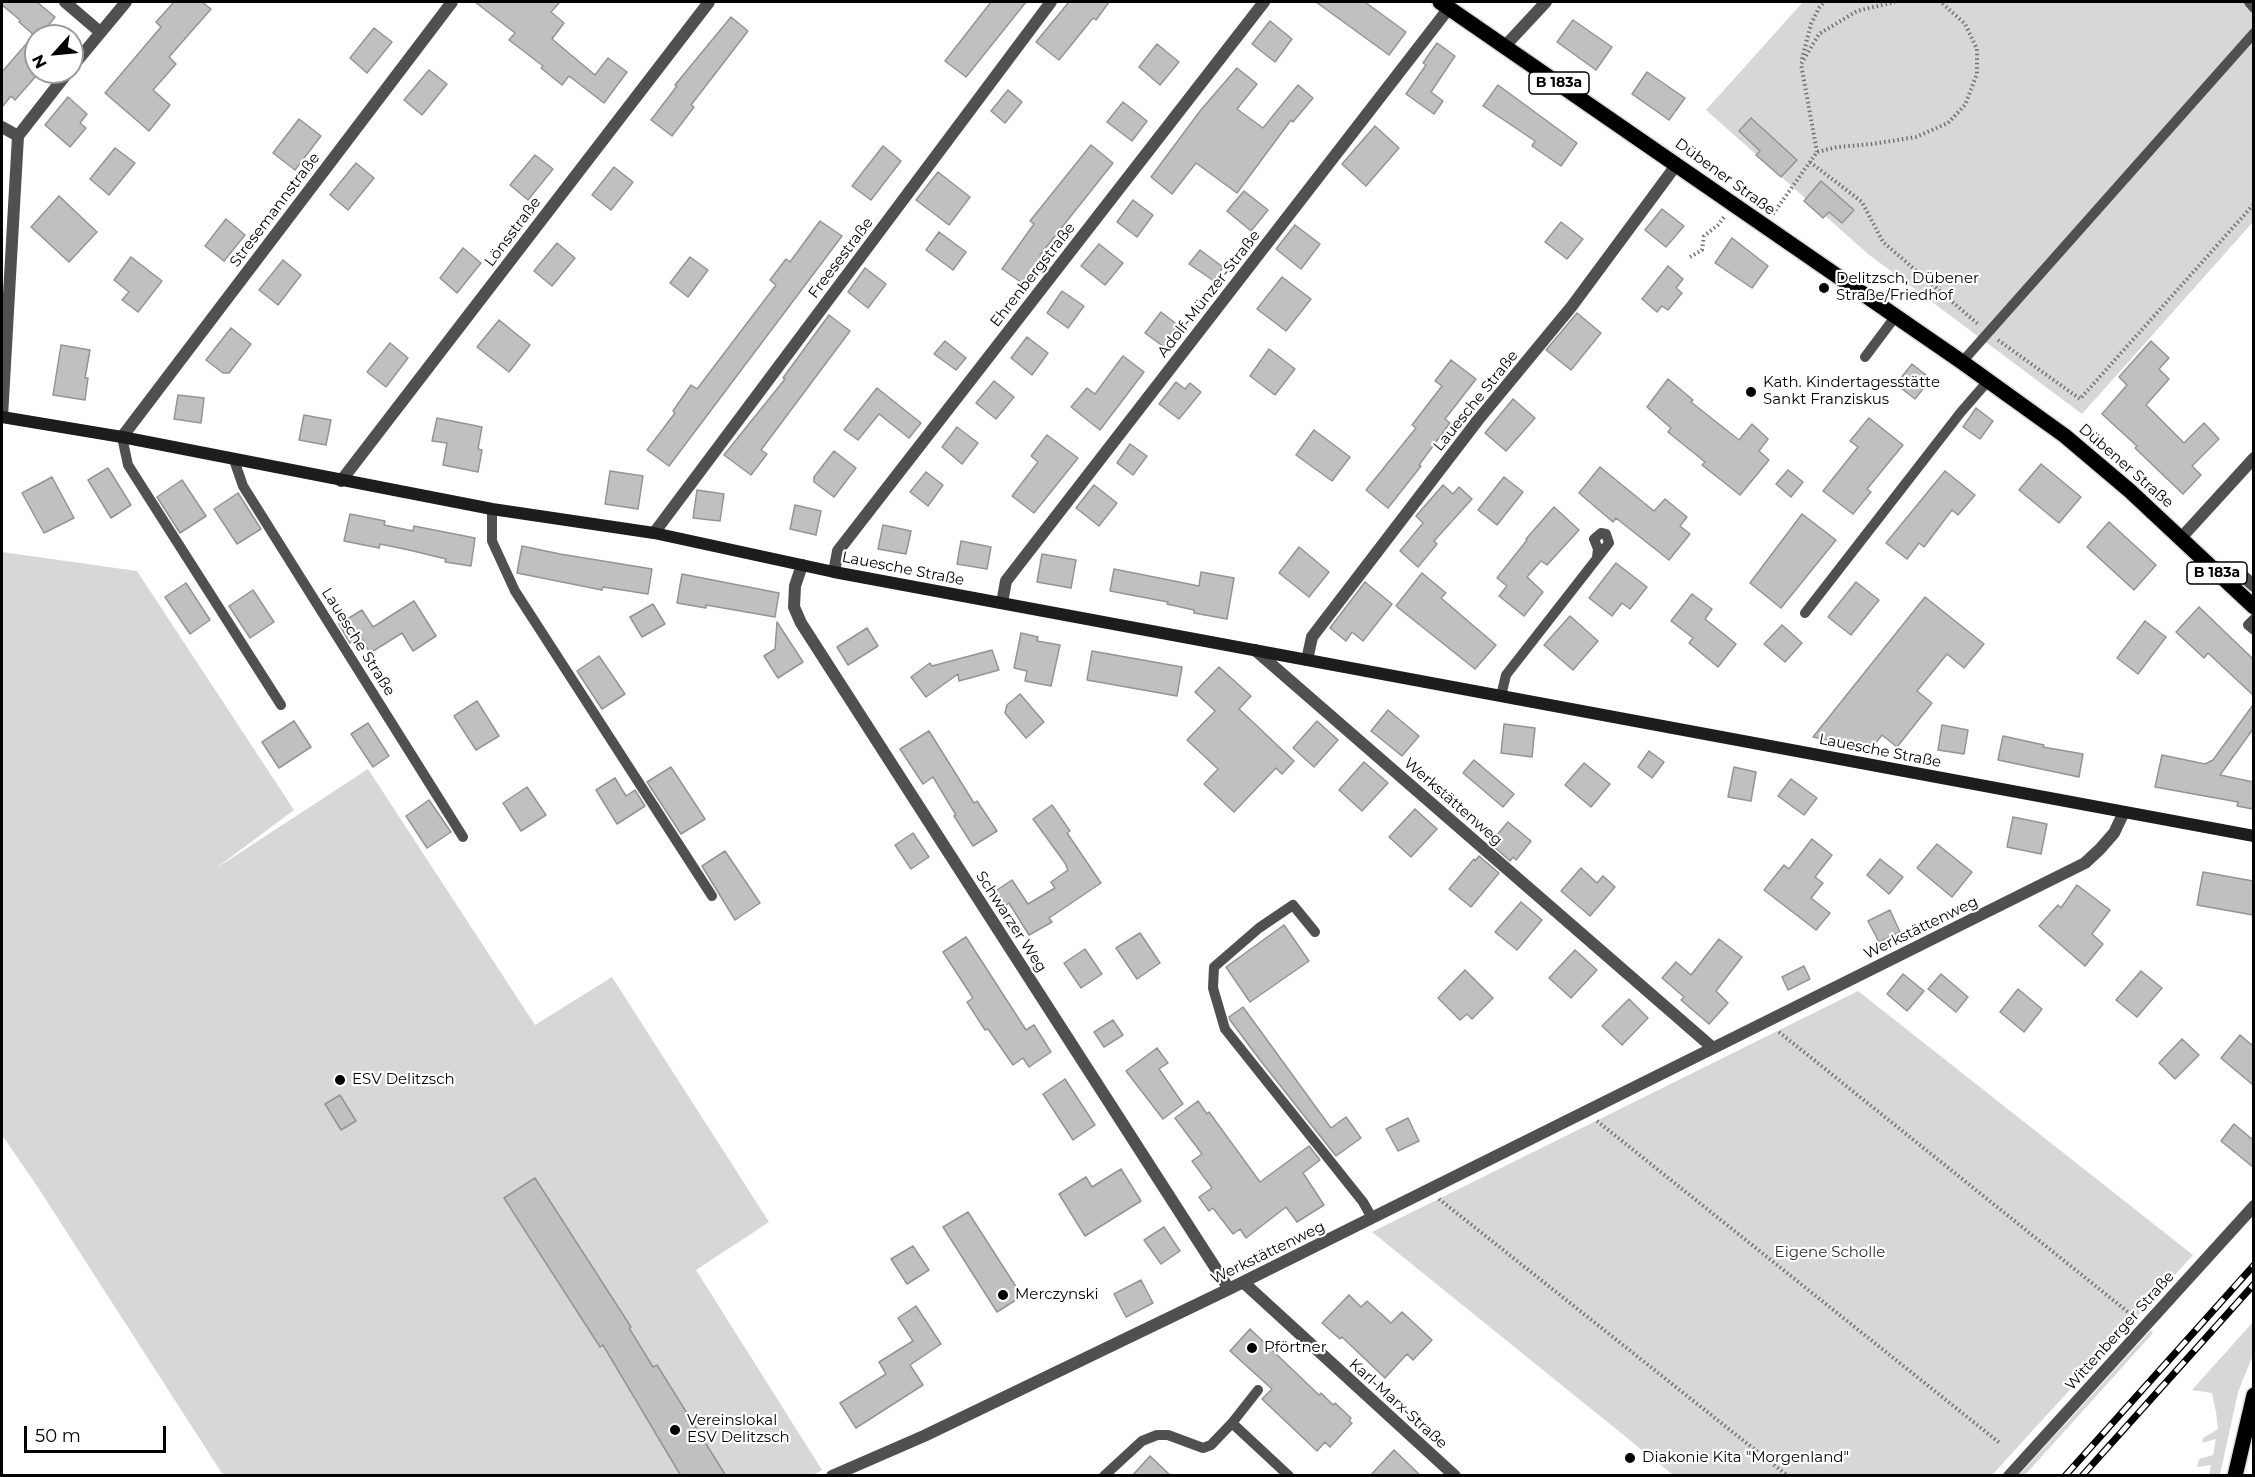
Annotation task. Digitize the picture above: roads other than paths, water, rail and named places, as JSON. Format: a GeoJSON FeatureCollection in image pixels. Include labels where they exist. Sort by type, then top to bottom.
{"type":"FeatureCollection","features":[{"type":"Feature","properties":{"kind":"main road","name":"Dübener Straße"},"geometry":{"type":"LineString","coordinates":[[1445,5],[1677,164],[1763,227],[1962,362],[2065,436],[2130,491],[2253,607]]}},
{"type":"Feature","properties":{"kind":"main road"},"geometry":{"type":"LineString","coordinates":[[2235,1476],[2253,1395]]}},
{"type":"Feature","properties":{"kind":"street"},"geometry":{"type":"LineString","coordinates":[[65,2],[100,32]]}},
{"type":"Feature","properties":{"kind":"street"},"geometry":{"type":"LineString","coordinates":[[84,52],[126,2]]}},
{"type":"Feature","properties":{"kind":"street","name":"Stresemannstraße"},"geometry":{"type":"LineString","coordinates":[[122,437],[452,2]]}},
{"type":"Feature","properties":{"kind":"street","name":"Lönsstraße"},"geometry":{"type":"LineString","coordinates":[[341,481],[709,2]]}},
{"type":"Feature","properties":{"kind":"street","name":"Freesestraße"},"geometry":{"type":"LineString","coordinates":[[654,533],[1051,2]]}},
{"type":"Feature","properties":{"kind":"street","name":"Ehrenbergstraße"},"geometry":{"type":"LineString","coordinates":[[834,572],[838,551],[1264,2]]}},
{"type":"Feature","properties":{"kind":"street"},"geometry":{"type":"LineString","coordinates":[[1505,46],[1546,2]]}},
{"type":"Feature","properties":{"kind":"street","name":"Adolf-Münzer-Straße"},"geometry":{"type":"LineString","coordinates":[[1002,603],[1006,581],[1445,5]]}},
{"type":"Feature","properties":{"kind":"street"},"geometry":{"type":"LineString","coordinates":[[2,417],[18,136],[59,84]]}},
{"type":"Feature","properties":{"kind":"street"},"geometry":{"type":"LineString","coordinates":[[2,127],[18,136]]}},
{"type":"Feature","properties":{"kind":"street","name":"Lauesche Straße"},"geometry":{"type":"LineString","coordinates":[[1307,660],[1312,637],[1478,420],[1572,306],[1677,164]]}},
{"type":"Feature","properties":{"kind":"street","name":"Lauesche Straße"},"geometry":{"type":"LineString","coordinates":[[2,417],[122,437],[341,481],[492,508],[654,533],[834,572],[2253,836]]}},
{"type":"Feature","properties":{"kind":"street"},"geometry":{"type":"LineString","coordinates":[[2181,538],[2253,458]]}},
{"type":"Feature","properties":{"kind":"street","name":"Schwarzer Weg"},"geometry":{"type":"LineString","coordinates":[[802,565],[795,586],[794,607],[801,623],[1229,1289]]}},
{"type":"Feature","properties":{"kind":"street"},"geometry":{"type":"LineString","coordinates":[[2232,587],[2242,575],[2253,586]]}},
{"type":"Feature","properties":{"kind":"street","name":"Werkstättenweg"},"geometry":{"type":"LineString","coordinates":[[1255,650],[1713,1048]]}},
{"type":"Feature","properties":{"kind":"street","name":"Werkstättenweg"},"geometry":{"type":"LineString","coordinates":[[831,1476],[924,1436],[1229,1289],[2085,863],[2114,833],[2124,812]]}},
{"type":"Feature","properties":{"kind":"street","name":"Wittenberger Straße"},"geometry":{"type":"LineString","coordinates":[[2009,1476],[2253,1206]]}},
{"type":"Feature","properties":{"kind":"street","name":"Karl-Marx-Straße"},"geometry":{"type":"LineString","coordinates":[[1243,1282],[1455,1476]]}},
{"type":"Feature","properties":{"kind":"lane"},"geometry":{"type":"LineString","coordinates":[[2249,2],[2253,8]]}},
{"type":"Feature","properties":{"kind":"lane"},"geometry":{"type":"LineString","coordinates":[[1962,362],[2253,33]]}},
{"type":"Feature","properties":{"kind":"lane"},"geometry":{"type":"LineString","coordinates":[[1865,357],[1895,317]]}},
{"type":"Feature","properties":{"kind":"lane"},"geometry":{"type":"LineString","coordinates":[[1805,613],[1961,412],[1988,381]]}},
{"type":"Feature","properties":{"kind":"lane"},"geometry":{"type":"LineString","coordinates":[[122,437],[128,465],[281,705]]}},
{"type":"Feature","properties":{"kind":"lane","name":"Lauesche Straße"},"geometry":{"type":"LineString","coordinates":[[234,460],[243,486],[463,837]]}},
{"type":"Feature","properties":{"kind":"lane"},"geometry":{"type":"LineString","coordinates":[[492,508],[492,542],[515,591],[712,896]]}},
{"type":"Feature","properties":{"kind":"lane"},"geometry":{"type":"LineString","coordinates":[[1501,696],[1506,675],[1597,557]]}},
{"type":"Feature","properties":{"kind":"lane"},"geometry":{"type":"LineString","coordinates":[[2253,619],[2248,625],[2253,630]]}},
{"type":"Feature","properties":{"kind":"lane"},"geometry":{"type":"LineString","coordinates":[[1315,932],[1293,905],[1259,928],[1214,967],[1213,988],[1225,1029],[1363,1202],[1372,1218]]}},
{"type":"Feature","properties":{"kind":"lane"},"geometry":{"type":"LineString","coordinates":[[1104,1476],[1142,1441],[1157,1435],[1168,1435],[1203,1448],[1211,1445],[1258,1390]]}},
{"type":"Feature","properties":{"kind":"lane"},"geometry":{"type":"LineString","coordinates":[[1232,1423],[1289,1476]]}},
{"type":"Feature","properties":{"kind":"railway"},"geometry":{"type":"LineString","coordinates":[[2065,1476],[2254,1265]]}},
{"type":"Feature","properties":{"kind":"railway"},"geometry":{"type":"LineString","coordinates":[[2082,1476],[2254,1284]]}},
{"type":"Feature","properties":{"kind":"place","name":"Delitzsch, Dübener Straße/Friedhof"},"geometry":{"type":"Point","coordinates":[1824,288]}},
{"type":"Feature","properties":{"kind":"place","name":"Kath. Kindertagesstätte Sankt Franziskus"},"geometry":{"type":"Point","coordinates":[1751,392]}},
{"type":"Feature","properties":{"kind":"place","name":"ESV Delitzsch"},"geometry":{"type":"Point","coordinates":[340,1080]}},
{"type":"Feature","properties":{"kind":"place","name":"Merczynski"},"geometry":{"type":"Point","coordinates":[1003,1295]}},
{"type":"Feature","properties":{"kind":"place","name":"Pförtner"},"geometry":{"type":"Point","coordinates":[1252,1348]}},
{"type":"Feature","properties":{"kind":"place","name":"Vereinslokal ESV Delitzsch"},"geometry":{"type":"Point","coordinates":[675,1430]}},
{"type":"Feature","properties":{"kind":"place","name":"Diakonie Kita \"Morgenland\""},"geometry":{"type":"Point","coordinates":[1630,1458]}},
{"type":"Feature","properties":{"kind":"park label","name":"Eigene Scholle"},"geometry":{"type":"Point","coordinates":[1830,1253]}}]}
